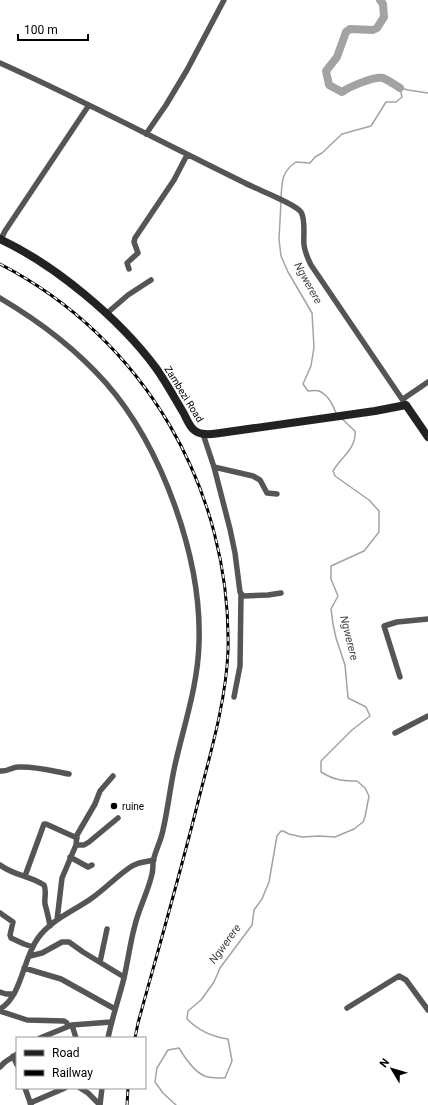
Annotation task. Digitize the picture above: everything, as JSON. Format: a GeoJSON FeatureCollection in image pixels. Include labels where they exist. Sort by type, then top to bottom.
{"type":"FeatureCollection","features":[{"type":"Feature","properties":{"kind":"main road","name":"Zambezi Road"},"geometry":{"type":"LineString","coordinates":[[0,239],[36,258],[106,314],[130,337],[166,382],[194,430],[203,434],[344,416],[375,411],[404,402]]}},
{"type":"Feature","properties":{"kind":"main road"},"geometry":{"type":"LineString","coordinates":[[404,402],[428,437]]}},
{"type":"Feature","properties":{"kind":"street"},"geometry":{"type":"LineString","coordinates":[[146,134],[187,70],[224,0]]}},
{"type":"Feature","properties":{"kind":"street"},"geometry":{"type":"LineString","coordinates":[[0,63],[89,105],[298,209],[302,217],[305,251],[311,265],[404,402],[428,382]]}},
{"type":"Feature","properties":{"kind":"street"},"geometry":{"type":"LineString","coordinates":[[0,239],[89,105]]}},
{"type":"Feature","properties":{"kind":"street"},"geometry":{"type":"LineString","coordinates":[[129,269],[127,263],[138,253],[134,242],[135,238],[174,180],[187,155]]}},
{"type":"Feature","properties":{"kind":"street"},"geometry":{"type":"LineString","coordinates":[[106,314],[128,295],[151,280]]}},
{"type":"Feature","properties":{"kind":"street"},"geometry":{"type":"LineString","coordinates":[[0,298],[44,326],[70,347],[106,383],[119,399],[140,431],[158,465],[176,508],[192,568],[199,616],[197,670],[172,775],[164,828],[154,860],[152,874],[135,926],[124,977],[108,1037]]}},
{"type":"Feature","properties":{"kind":"street"},"geometry":{"type":"LineString","coordinates":[[203,434],[214,467],[235,553],[241,595],[240,666],[234,697]]}},
{"type":"Feature","properties":{"kind":"street"},"geometry":{"type":"LineString","coordinates":[[214,467],[253,476],[260,480],[267,493],[277,494]]}},
{"type":"Feature","properties":{"kind":"street"},"geometry":{"type":"LineString","coordinates":[[241,595],[260,596],[281,593]]}},
{"type":"Feature","properties":{"kind":"street"},"geometry":{"type":"LineString","coordinates":[[400,677],[384,626],[396,622],[428,619]]}},
{"type":"Feature","properties":{"kind":"street"},"geometry":{"type":"LineString","coordinates":[[395,733],[428,716]]}},
{"type":"Feature","properties":{"kind":"street"},"geometry":{"type":"LineString","coordinates":[[0,771],[3,772],[16,767],[21,767],[46,769],[69,774]]}},
{"type":"Feature","properties":{"kind":"street"},"geometry":{"type":"LineString","coordinates":[[57,920],[60,886],[70,857],[76,845],[77,838],[95,804],[100,791],[113,776]]}},
{"type":"Feature","properties":{"kind":"street"},"geometry":{"type":"LineString","coordinates":[[76,845],[84,845],[89,842],[118,818]]}},
{"type":"Feature","properties":{"kind":"street"},"geometry":{"type":"LineString","coordinates":[[25,876],[44,824],[77,838]]}},
{"type":"Feature","properties":{"kind":"street"},"geometry":{"type":"LineString","coordinates":[[70,857],[88,867],[92,866]]}},
{"type":"Feature","properties":{"kind":"street"},"geometry":{"type":"LineString","coordinates":[[0,1010],[10,1002],[34,946],[38,939],[50,926],[91,899],[132,866],[154,860]]}},
{"type":"Feature","properties":{"kind":"street"},"geometry":{"type":"LineString","coordinates":[[0,865],[14,873],[42,883],[45,887],[45,902],[50,926]]}},
{"type":"Feature","properties":{"kind":"street"},"geometry":{"type":"LineString","coordinates":[[0,913],[13,922],[10,935],[11,938],[24,944],[34,946]]}},
{"type":"Feature","properties":{"kind":"street"},"geometry":{"type":"LineString","coordinates":[[100,962],[107,929]]}},
{"type":"Feature","properties":{"kind":"street"},"geometry":{"type":"LineString","coordinates":[[30,956],[42,953],[66,941],[124,977]]}},
{"type":"Feature","properties":{"kind":"street"},"geometry":{"type":"LineString","coordinates":[[24,968],[61,979],[115,1009]]}},
{"type":"Feature","properties":{"kind":"street"},"geometry":{"type":"LineString","coordinates":[[348,1008],[399,976],[406,980],[428,1010]]}},
{"type":"Feature","properties":{"kind":"street"},"geometry":{"type":"LineString","coordinates":[[0,992],[14,994]]}},
{"type":"Feature","properties":{"kind":"street"},"geometry":{"type":"LineString","coordinates":[[0,1010],[27,1020],[64,1021],[70,1026],[76,1037]]}},
{"type":"Feature","properties":{"kind":"street"},"geometry":{"type":"LineString","coordinates":[[42,1037],[70,1026],[111,1022]]}},
{"type":"Feature","properties":{"kind":"street"},"geometry":{"type":"LineString","coordinates":[[0,1068],[15,1055]]}},
{"type":"Feature","properties":{"kind":"street"},"geometry":{"type":"LineString","coordinates":[[26,1089],[30,1104],[63,1089]]}},
{"type":"Feature","properties":{"kind":"street"},"geometry":{"type":"LineString","coordinates":[[82,1089],[100,1105]]}},
{"type":"Feature","properties":{"kind":"street"},"geometry":{"type":"LineString","coordinates":[[100,1105],[102,1089]]}},
{"type":"Feature","properties":{"kind":"waterway","name":"Ngwerere"},"geometry":{"type":"LineString","coordinates":[[380,0],[383,4],[384,17],[377,28],[373,30],[350,29],[346,32],[337,57],[326,71],[329,85],[342,92],[362,82],[383,78],[400,88]]}},
{"type":"Feature","properties":{"kind":"waterway","name":"Ngwerere"},"geometry":{"type":"LineString","coordinates":[[281,199],[283,178],[291,166],[296,162],[310,163],[342,134],[371,126],[386,102],[396,102],[402,97],[400,88]]}},
{"type":"Feature","properties":{"kind":"waterway"},"geometry":{"type":"LineString","coordinates":[[401,88],[428,93]]}},
{"type":"Feature","properties":{"kind":"waterway","name":"Ngwerere"},"geometry":{"type":"LineString","coordinates":[[281,202],[279,239],[281,256],[288,272],[312,313],[314,347],[311,366],[303,384],[308,391],[322,392],[327,397],[336,413]]}},
{"type":"Feature","properties":{"kind":"waterway","name":"Ngwerere"},"geometry":{"type":"LineString","coordinates":[[176,1105],[163,1093],[155,1082],[157,1068],[168,1050],[179,1048],[196,1070],[208,1077],[225,1078],[232,1061],[228,1039],[217,1037],[201,1030],[187,1019],[188,1011],[201,1000],[214,982],[220,968],[252,925],[254,910],[262,899],[269,882],[277,836],[281,831],[283,831],[302,837],[335,837],[354,829],[363,822],[365,817],[369,796],[365,788],[357,781],[338,780],[321,772],[321,761],[352,730],[370,716],[366,707],[348,698],[345,665],[336,638],[331,609],[338,596],[331,579],[331,566],[364,551],[379,532],[379,511],[369,500],[335,476],[333,471],[348,452],[354,442],[355,437],[355,431],[341,418]]}},
{"type":"Feature","properties":{"kind":"railway"},"geometry":{"type":"LineString","coordinates":[[0,264],[51,295],[97,333],[136,377],[170,425],[196,477],[214,533],[225,591],[228,651],[227,669],[214,741],[135,1037]]}},
{"type":"Feature","properties":{"kind":"railway"},"geometry":{"type":"LineString","coordinates":[[127,1105],[128,1089]]}},
{"type":"Feature","properties":{"kind":"place","name":"ruine"},"geometry":{"type":"Point","coordinates":[114,806]}}]}
